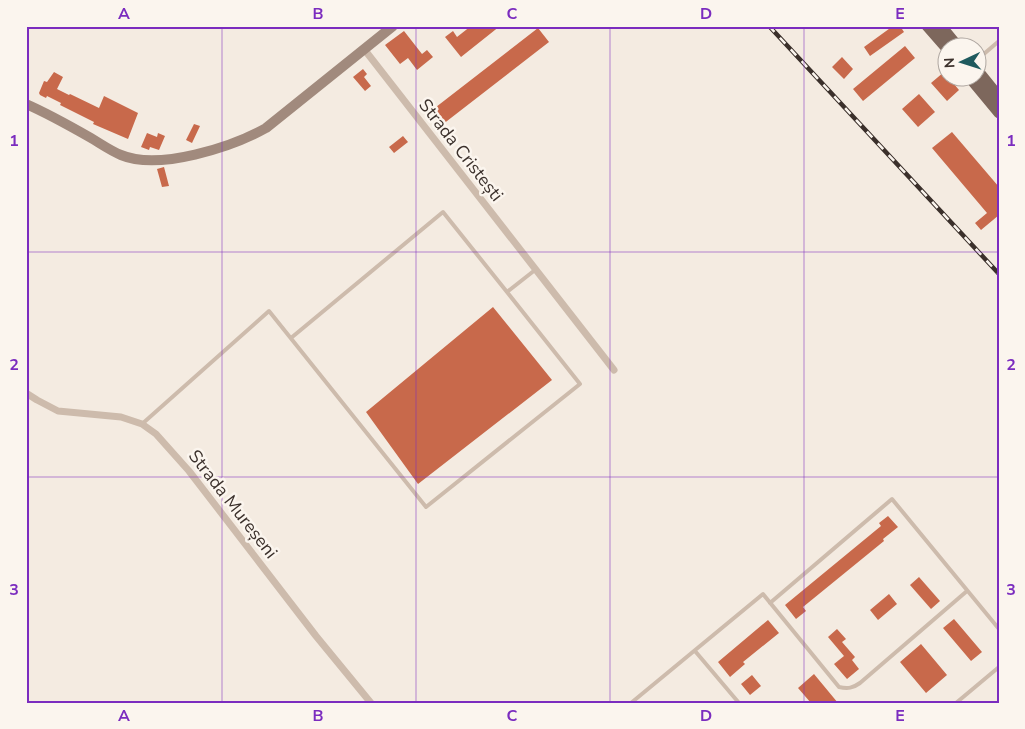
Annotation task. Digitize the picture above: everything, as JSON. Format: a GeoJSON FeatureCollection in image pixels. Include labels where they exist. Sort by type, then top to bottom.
{"type":"FeatureCollection","features":[{"type":"Feature","properties":{"kind":"main road"},"geometry":{"type":"LineString","coordinates":[[927,26],[938,39]]}},
{"type":"Feature","properties":{"kind":"main road"},"geometry":{"type":"LineString","coordinates":[[988,83],[999,97]]}},
{"type":"Feature","properties":{"kind":"main road"},"geometry":{"type":"LineString","coordinates":[[978,88],[999,113]]}},
{"type":"Feature","properties":{"kind":"street"},"geometry":{"type":"LineString","coordinates":[[26,104],[46,113],[122,156],[143,160],[173,159],[224,146],[247,138],[266,128],[393,26]]}},
{"type":"Feature","properties":{"kind":"street","name":"Strada Cristești"},"geometry":{"type":"LineString","coordinates":[[364,49],[614,370]]}},
{"type":"Feature","properties":{"kind":"street","name":"Strada Mureșeni"},"geometry":{"type":"LineString","coordinates":[[26,392],[58,411],[121,417],[142,424],[156,434],[189,471],[316,636],[371,703]]}},
{"type":"Feature","properties":{"kind":"lane"},"geometry":{"type":"LineString","coordinates":[[988,50],[999,41]]}},
{"type":"Feature","properties":{"kind":"lane"},"geometry":{"type":"LineString","coordinates":[[142,424],[269,311],[426,508],[580,384],[443,212],[291,338]]}},
{"type":"Feature","properties":{"kind":"lane"},"geometry":{"type":"LineString","coordinates":[[507,292],[535,270]]}},
{"type":"Feature","properties":{"kind":"lane"},"geometry":{"type":"LineString","coordinates":[[770,603],[892,499],[999,629]]}},
{"type":"Feature","properties":{"kind":"lane"},"geometry":{"type":"LineString","coordinates":[[631,703],[764,594],[839,687],[846,689],[854,688],[967,591]]}},
{"type":"Feature","properties":{"kind":"lane"},"geometry":{"type":"LineString","coordinates":[[695,650],[739,703]]}},
{"type":"Feature","properties":{"kind":"lane"},"geometry":{"type":"LineString","coordinates":[[956,703],[999,667]]}},
{"type":"Feature","properties":{"kind":"building"},"geometry":{"type":"Polygon","coordinates":[[[471,26],[500,26],[461,57],[445,37],[453,31],[457,37],[471,26]]]}},
{"type":"Feature","properties":{"kind":"building"},"geometry":{"type":"Polygon","coordinates":[[[893,26],[900,26],[904,32],[870,56],[864,47],[893,26]]]}},
{"type":"Feature","properties":{"kind":"building"},"geometry":{"type":"Polygon","coordinates":[[[538,28],[549,42],[438,128],[427,114],[538,28]]]}},
{"type":"Feature","properties":{"kind":"building"},"geometry":{"type":"Polygon","coordinates":[[[404,31],[422,54],[427,50],[433,57],[417,70],[408,58],[400,64],[385,45],[404,31]]]}},
{"type":"Feature","properties":{"kind":"building"},"geometry":{"type":"Polygon","coordinates":[[[905,46],[915,58],[863,101],[853,89],[905,46]]]}},
{"type":"Feature","properties":{"kind":"building"},"geometry":{"type":"Polygon","coordinates":[[[842,57],[853,69],[844,79],[832,67],[842,57]]]}},
{"type":"Feature","properties":{"kind":"building"},"geometry":{"type":"Polygon","coordinates":[[[363,69],[367,74],[364,77],[371,86],[365,91],[353,77],[363,69]]]}},
{"type":"Feature","properties":{"kind":"building"},"geometry":{"type":"Polygon","coordinates":[[[54,72],[63,77],[57,89],[69,95],[99,108],[104,96],[138,113],[128,139],[93,124],[94,122],[60,105],[61,103],[47,96],[46,98],[40,95],[39,93],[44,81],[47,82],[54,72]]]}},
{"type":"Feature","properties":{"kind":"building"},"geometry":{"type":"Polygon","coordinates":[[[938,77],[938,88],[957,88],[959,90],[947,101],[931,83],[938,77]]]}},
{"type":"Feature","properties":{"kind":"building"},"geometry":{"type":"Polygon","coordinates":[[[919,94],[935,112],[918,127],[902,109],[919,94]]]}},
{"type":"Feature","properties":{"kind":"building"},"geometry":{"type":"Polygon","coordinates":[[[194,124],[200,126],[192,143],[186,140],[194,124]]]}},
{"type":"Feature","properties":{"kind":"building"},"geometry":{"type":"Polygon","coordinates":[[[952,132],[999,187],[999,215],[981,230],[975,223],[987,213],[932,148],[952,132]]]}},
{"type":"Feature","properties":{"kind":"building"},"geometry":{"type":"Polygon","coordinates":[[[147,133],[157,137],[158,133],[165,136],[159,150],[150,147],[149,150],[141,147],[147,133]]]}},
{"type":"Feature","properties":{"kind":"building"},"geometry":{"type":"Polygon","coordinates":[[[403,136],[408,142],[394,153],[389,147],[403,136]]]}},
{"type":"Feature","properties":{"kind":"building"},"geometry":{"type":"Polygon","coordinates":[[[164,167],[169,186],[162,187],[157,169],[164,167]]]}},
{"type":"Feature","properties":{"kind":"building"},"geometry":{"type":"Polygon","coordinates":[[[493,307],[552,380],[418,484],[366,412],[493,307]]]}},
{"type":"Feature","properties":{"kind":"building"},"geometry":{"type":"Polygon","coordinates":[[[888,516],[898,527],[883,539],[884,541],[803,607],[806,611],[796,619],[785,605],[881,526],[879,523],[888,516]]]}},
{"type":"Feature","properties":{"kind":"building"},"geometry":{"type":"Polygon","coordinates":[[[919,577],[940,601],[931,609],[910,585],[919,577]]]}},
{"type":"Feature","properties":{"kind":"building"},"geometry":{"type":"Polygon","coordinates":[[[889,594],[897,604],[878,620],[870,610],[889,594]]]}},
{"type":"Feature","properties":{"kind":"building"},"geometry":{"type":"Polygon","coordinates":[[[954,619],[982,652],[971,661],[943,628],[954,619]]]}},
{"type":"Feature","properties":{"kind":"building"},"geometry":{"type":"Polygon","coordinates":[[[768,620],[779,633],[743,662],[745,664],[730,677],[718,662],[768,620]]]}},
{"type":"Feature","properties":{"kind":"building"},"geometry":{"type":"Polygon","coordinates":[[[837,629],[846,639],[842,642],[855,657],[852,660],[859,669],[847,679],[834,664],[844,656],[828,637],[837,629]]]}},
{"type":"Feature","properties":{"kind":"building"},"geometry":{"type":"Polygon","coordinates":[[[921,644],[947,675],[926,693],[900,662],[921,644]]]}},
{"type":"Feature","properties":{"kind":"building"},"geometry":{"type":"Polygon","coordinates":[[[814,674],[838,703],[811,703],[798,688],[814,674]]]}},
{"type":"Feature","properties":{"kind":"building"},"geometry":{"type":"Polygon","coordinates":[[[752,675],[761,686],[750,695],[741,684],[752,675]]]}},
{"type":"Feature","properties":{"kind":"railway"},"geometry":{"type":"LineString","coordinates":[[769,26],[999,274]]}}]}
